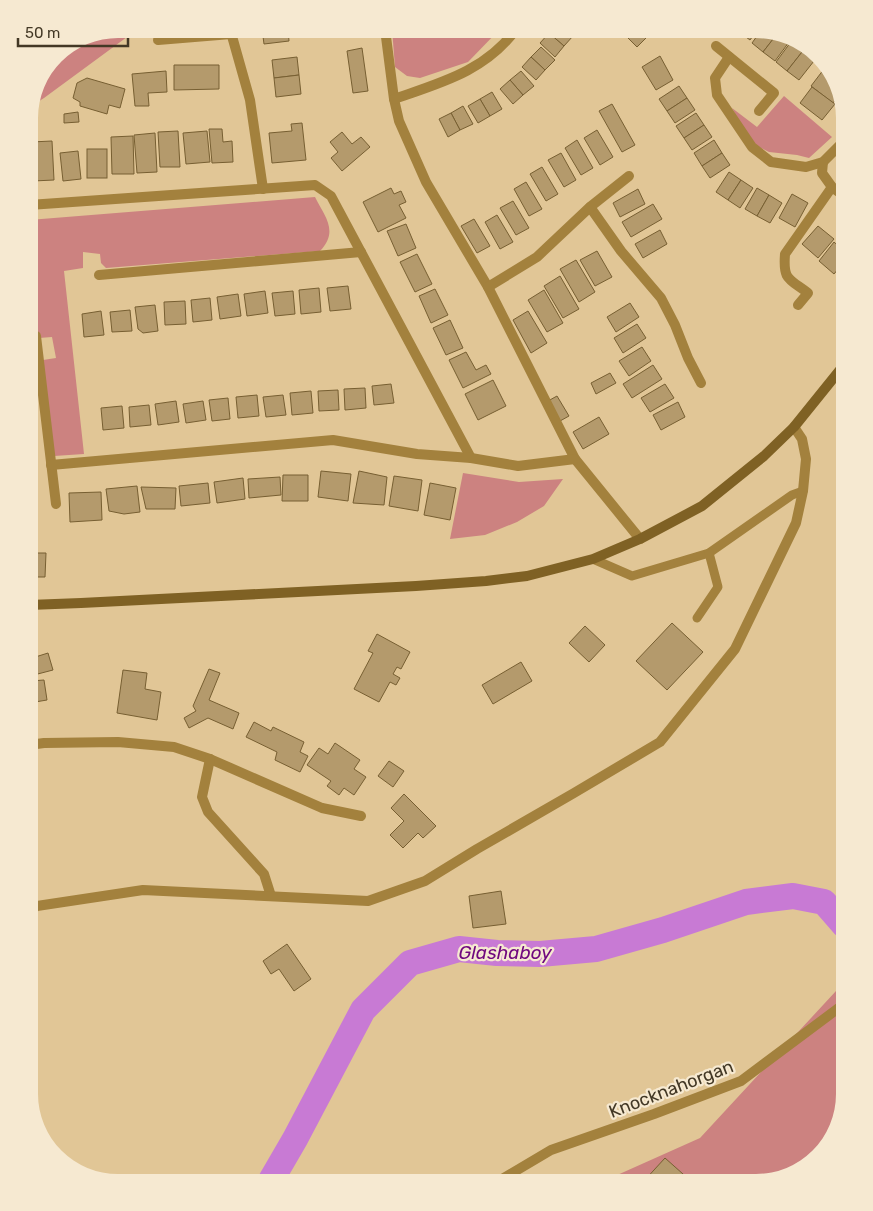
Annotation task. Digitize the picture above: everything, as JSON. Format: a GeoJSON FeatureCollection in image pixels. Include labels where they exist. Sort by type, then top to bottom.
{"type":"FeatureCollection","features":[{"type":"Feature","properties":{"kind":"main road"},"geometry":{"type":"LineString","coordinates":[[37,605],[416,586],[477,581],[528,576],[593,559],[640,539],[702,506],[764,456],[794,427],[836,375]]}},
{"type":"Feature","properties":{"kind":"street"},"geometry":{"type":"LineString","coordinates":[[158,40],[174,38]]}},
{"type":"Feature","properties":{"kind":"street"},"geometry":{"type":"LineString","coordinates":[[233,38],[250,100],[263,189]]}},
{"type":"Feature","properties":{"kind":"street"},"geometry":{"type":"LineString","coordinates":[[386,38],[394,100],[399,121],[426,182],[488,287],[575,459],[640,539]]}},
{"type":"Feature","properties":{"kind":"street"},"geometry":{"type":"LineString","coordinates":[[394,100],[458,76],[480,64],[508,38]]}},
{"type":"Feature","properties":{"kind":"street"},"geometry":{"type":"LineString","coordinates":[[716,46],[774,93],[759,111]]}},
{"type":"Feature","properties":{"kind":"street"},"geometry":{"type":"LineString","coordinates":[[729,57],[715,78],[717,95],[752,147],[771,162],[806,167],[823,162],[836,150]]}},
{"type":"Feature","properties":{"kind":"street"},"geometry":{"type":"LineString","coordinates":[[823,162],[822,174],[836,190]]}},
{"type":"Feature","properties":{"kind":"street"},"geometry":{"type":"LineString","coordinates":[[488,287],[537,257],[590,207],[629,176]]}},
{"type":"Feature","properties":{"kind":"street"},"geometry":{"type":"LineString","coordinates":[[38,204],[315,185],[331,196],[471,458]]}},
{"type":"Feature","properties":{"kind":"street"},"geometry":{"type":"LineString","coordinates":[[798,305],[808,293],[787,277],[784,267],[785,254],[832,187]]}},
{"type":"Feature","properties":{"kind":"street"},"geometry":{"type":"LineString","coordinates":[[590,207],[621,251],[661,298],[701,382]]}},
{"type":"Feature","properties":{"kind":"street"},"geometry":{"type":"LineString","coordinates":[[99,275],[361,252]]}},
{"type":"Feature","properties":{"kind":"street"},"geometry":{"type":"LineString","coordinates":[[38,350],[56,504]]}},
{"type":"Feature","properties":{"kind":"street"},"geometry":{"type":"LineString","coordinates":[[37,906],[143,890],[368,900],[426,881],[660,742],[735,649],[796,523],[803,491],[806,458],[802,439],[794,427]]}},
{"type":"Feature","properties":{"kind":"street"},"geometry":{"type":"LineString","coordinates":[[52,465],[332,440],[417,454],[471,458],[518,466],[575,459]]}},
{"type":"Feature","properties":{"kind":"street"},"geometry":{"type":"LineString","coordinates":[[37,744],[118,742],[174,747],[210,759],[322,808],[361,816]]}},
{"type":"Feature","properties":{"kind":"street"},"geometry":{"type":"LineString","coordinates":[[210,759],[202,797],[208,812],[264,874],[271,896]]}},
{"type":"Feature","properties":{"kind":"street","name":"Knocknahorgan"},"geometry":{"type":"LineString","coordinates":[[510,1174],[551,1150],[741,1081],[836,1010]]}},
{"type":"Feature","properties":{"kind":"lane"},"geometry":{"type":"LineString","coordinates":[[593,559],[632,576],[709,554],[792,495],[803,491]]}},
{"type":"Feature","properties":{"kind":"lane"},"geometry":{"type":"LineString","coordinates":[[697,618],[718,587],[709,554]]}},
{"type":"Feature","properties":{"kind":"shaded area"},"geometry":{"type":"Polygon","coordinates":[[[126,38],[39,101],[51,73],[73,51],[102,39],[126,38]]]}},
{"type":"Feature","properties":{"kind":"shaded area"},"geometry":{"type":"Polygon","coordinates":[[[393,38],[491,38],[468,62],[420,78],[407,76],[395,67],[393,38]]]}},
{"type":"Feature","properties":{"kind":"shaded area"},"geometry":{"type":"Polygon","coordinates":[[[784,96],[832,137],[809,158],[769,152],[757,146],[744,130],[732,108],[757,127],[784,96]]]}},
{"type":"Feature","properties":{"kind":"shaded area"},"geometry":{"type":"Polygon","coordinates":[[[315,197],[326,218],[329,237],[320,251],[106,268],[101,263],[100,254],[83,252],[83,268],[64,271],[84,454],[54,456],[43,360],[56,358],[52,337],[39,338],[38,335],[38,219],[315,197]]]}},
{"type":"Feature","properties":{"kind":"shaded area"},"geometry":{"type":"Polygon","coordinates":[[[463,473],[519,482],[563,479],[544,506],[517,522],[485,535],[450,539],[463,473]]]}},
{"type":"Feature","properties":{"kind":"shaded area"},"geometry":{"type":"Polygon","coordinates":[[[836,991],[835,1104],[825,1134],[812,1150],[796,1163],[766,1173],[620,1174],[700,1138],[836,991]]]}},
{"type":"Feature","properties":{"kind":"building"},"geometry":{"type":"Polygon","coordinates":[[[263,38],[289,38],[289,41],[264,44],[263,38]]]}},
{"type":"Feature","properties":{"kind":"building"},"geometry":{"type":"Polygon","coordinates":[[[544,38],[555,38],[564,46],[555,57],[540,43],[544,38]]]}},
{"type":"Feature","properties":{"kind":"building"},"geometry":{"type":"Polygon","coordinates":[[[555,38],[571,38],[564,46],[555,38]]]}},
{"type":"Feature","properties":{"kind":"building"},"geometry":{"type":"Polygon","coordinates":[[[628,38],[646,38],[637,47],[628,38]]]}},
{"type":"Feature","properties":{"kind":"building"},"geometry":{"type":"Polygon","coordinates":[[[756,38],[773,40],[763,52],[752,43],[756,38]]]}},
{"type":"Feature","properties":{"kind":"building"},"geometry":{"type":"Polygon","coordinates":[[[773,40],[787,44],[775,61],[763,52],[773,40]]]}},
{"type":"Feature","properties":{"kind":"building"},"geometry":{"type":"Polygon","coordinates":[[[789,45],[802,52],[787,71],[776,62],[789,45]]]}},
{"type":"Feature","properties":{"kind":"building"},"geometry":{"type":"Polygon","coordinates":[[[541,47],[555,60],[545,70],[531,57],[541,47]]]}},
{"type":"Feature","properties":{"kind":"building"},"geometry":{"type":"Polygon","coordinates":[[[362,48],[368,91],[353,93],[347,51],[362,48]]]}},
{"type":"Feature","properties":{"kind":"building"},"geometry":{"type":"Polygon","coordinates":[[[802,52],[813,62],[799,80],[787,71],[802,52]]]}},
{"type":"Feature","properties":{"kind":"building"},"geometry":{"type":"Polygon","coordinates":[[[660,56],[673,80],[656,90],[642,67],[660,56]]]}},
{"type":"Feature","properties":{"kind":"building"},"geometry":{"type":"Polygon","coordinates":[[[297,57],[299,75],[274,78],[272,60],[297,57]]]}},
{"type":"Feature","properties":{"kind":"building"},"geometry":{"type":"Polygon","coordinates":[[[531,57],[545,70],[536,80],[522,67],[531,57]]]}},
{"type":"Feature","properties":{"kind":"building"},"geometry":{"type":"Polygon","coordinates":[[[174,65],[219,65],[219,89],[174,90],[174,65]]]}},
{"type":"Feature","properties":{"kind":"building"},"geometry":{"type":"Polygon","coordinates":[[[166,71],[167,92],[148,93],[149,106],[135,106],[132,74],[166,71]]]}},
{"type":"Feature","properties":{"kind":"building"},"geometry":{"type":"Polygon","coordinates":[[[521,71],[534,86],[523,95],[510,80],[521,71]]]}},
{"type":"Feature","properties":{"kind":"building"},"geometry":{"type":"Polygon","coordinates":[[[821,72],[834,102],[833,103],[811,86],[821,72]]]}},
{"type":"Feature","properties":{"kind":"building"},"geometry":{"type":"Polygon","coordinates":[[[299,75],[301,94],[276,97],[274,78],[299,75]]]}},
{"type":"Feature","properties":{"kind":"building"},"geometry":{"type":"Polygon","coordinates":[[[87,78],[125,89],[120,108],[109,105],[107,114],[80,106],[80,102],[73,98],[77,83],[87,78]]]}},
{"type":"Feature","properties":{"kind":"building"},"geometry":{"type":"Polygon","coordinates":[[[510,80],[523,95],[513,104],[500,89],[510,80]]]}},
{"type":"Feature","properties":{"kind":"building"},"geometry":{"type":"Polygon","coordinates":[[[679,86],[687,98],[667,111],[659,99],[679,86]]]}},
{"type":"Feature","properties":{"kind":"building"},"geometry":{"type":"Polygon","coordinates":[[[812,87],[835,105],[822,120],[800,103],[812,87]]]}},
{"type":"Feature","properties":{"kind":"building"},"geometry":{"type":"Polygon","coordinates":[[[492,92],[502,109],[490,116],[480,99],[492,92]]]}},
{"type":"Feature","properties":{"kind":"building"},"geometry":{"type":"Polygon","coordinates":[[[687,98],[695,110],[675,123],[667,111],[687,98]]]}},
{"type":"Feature","properties":{"kind":"building"},"geometry":{"type":"Polygon","coordinates":[[[480,99],[490,116],[478,123],[468,106],[480,99]]]}},
{"type":"Feature","properties":{"kind":"building"},"geometry":{"type":"Polygon","coordinates":[[[612,104],[635,145],[622,152],[599,111],[612,104]]]}},
{"type":"Feature","properties":{"kind":"building"},"geometry":{"type":"Polygon","coordinates":[[[463,106],[473,124],[460,130],[451,113],[463,106]]]}},
{"type":"Feature","properties":{"kind":"building"},"geometry":{"type":"Polygon","coordinates":[[[78,112],[79,122],[64,123],[64,114],[78,112]]]}},
{"type":"Feature","properties":{"kind":"building"},"geometry":{"type":"Polygon","coordinates":[[[451,113],[460,130],[448,137],[439,119],[451,113]]]}},
{"type":"Feature","properties":{"kind":"building"},"geometry":{"type":"Polygon","coordinates":[[[696,113],[704,125],[684,138],[676,126],[696,113]]]}},
{"type":"Feature","properties":{"kind":"building"},"geometry":{"type":"Polygon","coordinates":[[[302,123],[306,160],[272,163],[269,133],[292,131],[291,124],[302,123]]]}},
{"type":"Feature","properties":{"kind":"building"},"geometry":{"type":"Polygon","coordinates":[[[704,125],[712,137],[692,150],[684,138],[704,125]]]}},
{"type":"Feature","properties":{"kind":"building"},"geometry":{"type":"Polygon","coordinates":[[[209,129],[222,129],[223,142],[232,141],[233,162],[212,163],[209,129]]]}},
{"type":"Feature","properties":{"kind":"building"},"geometry":{"type":"Polygon","coordinates":[[[597,130],[613,157],[600,165],[584,138],[597,130]]]}},
{"type":"Feature","properties":{"kind":"building"},"geometry":{"type":"Polygon","coordinates":[[[178,131],[180,167],[160,167],[158,132],[178,131]]]}},
{"type":"Feature","properties":{"kind":"building"},"geometry":{"type":"Polygon","coordinates":[[[207,131],[210,162],[186,164],[183,133],[207,131]]]}},
{"type":"Feature","properties":{"kind":"building"},"geometry":{"type":"Polygon","coordinates":[[[342,132],[352,144],[361,137],[370,147],[342,171],[331,158],[338,152],[330,142],[342,132]]]}},
{"type":"Feature","properties":{"kind":"building"},"geometry":{"type":"Polygon","coordinates":[[[155,133],[157,172],[137,173],[134,135],[155,133]]]}},
{"type":"Feature","properties":{"kind":"building"},"geometry":{"type":"Polygon","coordinates":[[[133,136],[134,174],[112,174],[111,137],[133,136]]]}},
{"type":"Feature","properties":{"kind":"building"},"geometry":{"type":"Polygon","coordinates":[[[577,140],[593,168],[581,175],[565,148],[577,140]]]}},
{"type":"Feature","properties":{"kind":"building"},"geometry":{"type":"Polygon","coordinates":[[[714,140],[722,153],[702,166],[694,153],[714,140]]]}},
{"type":"Feature","properties":{"kind":"building"},"geometry":{"type":"Polygon","coordinates":[[[52,141],[54,180],[38,181],[38,142],[52,141]]]}},
{"type":"Feature","properties":{"kind":"building"},"geometry":{"type":"Polygon","coordinates":[[[87,149],[107,149],[107,178],[87,178],[87,149]]]}},
{"type":"Feature","properties":{"kind":"building"},"geometry":{"type":"Polygon","coordinates":[[[78,151],[81,179],[63,181],[60,153],[78,151]]]}},
{"type":"Feature","properties":{"kind":"building"},"geometry":{"type":"Polygon","coordinates":[[[561,153],[576,180],[564,187],[548,160],[561,153]]]}},
{"type":"Feature","properties":{"kind":"building"},"geometry":{"type":"Polygon","coordinates":[[[722,153],[730,165],[710,178],[702,166],[722,153]]]}},
{"type":"Feature","properties":{"kind":"building"},"geometry":{"type":"Polygon","coordinates":[[[542,167],[558,194],[546,201],[530,174],[542,167]]]}},
{"type":"Feature","properties":{"kind":"building"},"geometry":{"type":"Polygon","coordinates":[[[729,172],[741,180],[728,200],[716,192],[729,172]]]}},
{"type":"Feature","properties":{"kind":"building"},"geometry":{"type":"Polygon","coordinates":[[[741,180],[753,188],[740,208],[728,200],[741,180]]]}},
{"type":"Feature","properties":{"kind":"building"},"geometry":{"type":"Polygon","coordinates":[[[526,182],[542,209],[529,216],[514,189],[526,182]]]}},
{"type":"Feature","properties":{"kind":"building"},"geometry":{"type":"Polygon","coordinates":[[[391,188],[394,194],[401,191],[406,202],[399,205],[406,218],[378,232],[363,202],[391,188]]]}},
{"type":"Feature","properties":{"kind":"building"},"geometry":{"type":"Polygon","coordinates":[[[757,188],[769,195],[757,216],[745,209],[757,188]]]}},
{"type":"Feature","properties":{"kind":"building"},"geometry":{"type":"Polygon","coordinates":[[[638,189],[645,204],[620,217],[613,203],[638,189]]]}},
{"type":"Feature","properties":{"kind":"building"},"geometry":{"type":"Polygon","coordinates":[[[792,194],[808,203],[795,227],[779,218],[792,194]]]}},
{"type":"Feature","properties":{"kind":"building"},"geometry":{"type":"Polygon","coordinates":[[[769,195],[782,203],[770,223],[757,216],[769,195]]]}},
{"type":"Feature","properties":{"kind":"building"},"geometry":{"type":"Polygon","coordinates":[[[513,201],[529,228],[516,235],[500,208],[513,201]]]}},
{"type":"Feature","properties":{"kind":"building"},"geometry":{"type":"Polygon","coordinates":[[[653,204],[662,219],[631,237],[622,222],[653,204]]]}},
{"type":"Feature","properties":{"kind":"building"},"geometry":{"type":"Polygon","coordinates":[[[497,215],[513,242],[500,249],[485,222],[497,215]]]}},
{"type":"Feature","properties":{"kind":"building"},"geometry":{"type":"Polygon","coordinates":[[[474,219],[490,246],[477,253],[461,226],[474,219]]]}},
{"type":"Feature","properties":{"kind":"building"},"geometry":{"type":"Polygon","coordinates":[[[406,224],[416,248],[398,256],[387,231],[406,224]]]}},
{"type":"Feature","properties":{"kind":"building"},"geometry":{"type":"Polygon","coordinates":[[[818,226],[834,239],[818,258],[802,244],[818,226]]]}},
{"type":"Feature","properties":{"kind":"building"},"geometry":{"type":"Polygon","coordinates":[[[660,230],[667,244],[643,258],[635,244],[660,230]]]}},
{"type":"Feature","properties":{"kind":"building"},"geometry":{"type":"Polygon","coordinates":[[[834,242],[836,244],[836,272],[834,274],[819,261],[834,242]]]}},
{"type":"Feature","properties":{"kind":"building"},"geometry":{"type":"Polygon","coordinates":[[[597,251],[612,277],[595,286],[580,260],[597,251]]]}},
{"type":"Feature","properties":{"kind":"building"},"geometry":{"type":"Polygon","coordinates":[[[417,254],[432,284],[415,292],[400,262],[417,254]]]}},
{"type":"Feature","properties":{"kind":"building"},"geometry":{"type":"Polygon","coordinates":[[[576,260],[595,292],[579,302],[560,269],[576,260]]]}},
{"type":"Feature","properties":{"kind":"building"},"geometry":{"type":"Polygon","coordinates":[[[560,276],[579,309],[563,318],[544,286],[560,276]]]}},
{"type":"Feature","properties":{"kind":"building"},"geometry":{"type":"Polygon","coordinates":[[[348,286],[351,309],[330,311],[327,288],[348,286]]]}},
{"type":"Feature","properties":{"kind":"building"},"geometry":{"type":"Polygon","coordinates":[[[319,288],[321,312],[301,314],[299,290],[319,288]]]}},
{"type":"Feature","properties":{"kind":"building"},"geometry":{"type":"Polygon","coordinates":[[[435,289],[448,315],[431,323],[419,296],[435,289]]]}},
{"type":"Feature","properties":{"kind":"building"},"geometry":{"type":"Polygon","coordinates":[[[544,290],[563,323],[547,332],[528,300],[544,290]]]}},
{"type":"Feature","properties":{"kind":"building"},"geometry":{"type":"Polygon","coordinates":[[[265,291],[268,313],[247,316],[244,294],[265,291]]]}},
{"type":"Feature","properties":{"kind":"building"},"geometry":{"type":"Polygon","coordinates":[[[293,291],[295,314],[275,316],[272,293],[293,291]]]}},
{"type":"Feature","properties":{"kind":"building"},"geometry":{"type":"Polygon","coordinates":[[[238,294],[241,316],[220,319],[217,297],[238,294]]]}},
{"type":"Feature","properties":{"kind":"building"},"geometry":{"type":"Polygon","coordinates":[[[210,298],[212,320],[193,322],[191,300],[210,298]]]}},
{"type":"Feature","properties":{"kind":"building"},"geometry":{"type":"Polygon","coordinates":[[[185,301],[186,324],[165,325],[164,302],[185,301]]]}},
{"type":"Feature","properties":{"kind":"building"},"geometry":{"type":"Polygon","coordinates":[[[630,303],[639,317],[616,332],[607,317],[630,303]]]}},
{"type":"Feature","properties":{"kind":"building"},"geometry":{"type":"Polygon","coordinates":[[[155,305],[158,331],[143,333],[138,329],[135,307],[155,305]]]}},
{"type":"Feature","properties":{"kind":"building"},"geometry":{"type":"Polygon","coordinates":[[[130,310],[132,331],[112,332],[110,312],[130,310]]]}},
{"type":"Feature","properties":{"kind":"building"},"geometry":{"type":"Polygon","coordinates":[[[101,311],[104,335],[84,337],[82,314],[101,311]]]}},
{"type":"Feature","properties":{"kind":"building"},"geometry":{"type":"Polygon","coordinates":[[[528,311],[547,343],[531,353],[513,320],[528,311]]]}},
{"type":"Feature","properties":{"kind":"building"},"geometry":{"type":"Polygon","coordinates":[[[450,320],[463,348],[446,355],[433,328],[450,320]]]}},
{"type":"Feature","properties":{"kind":"building"},"geometry":{"type":"Polygon","coordinates":[[[637,324],[646,338],[623,353],[614,338],[637,324]]]}},
{"type":"Feature","properties":{"kind":"building"},"geometry":{"type":"Polygon","coordinates":[[[642,347],[651,361],[629,376],[619,361],[642,347]]]}},
{"type":"Feature","properties":{"kind":"building"},"geometry":{"type":"Polygon","coordinates":[[[466,352],[476,370],[486,365],[491,374],[463,388],[449,360],[466,352]]]}},
{"type":"Feature","properties":{"kind":"building"},"geometry":{"type":"Polygon","coordinates":[[[653,365],[662,379],[632,398],[623,384],[653,365]]]}},
{"type":"Feature","properties":{"kind":"building"},"geometry":{"type":"Polygon","coordinates":[[[610,373],[616,383],[596,394],[591,383],[610,373]]]}},
{"type":"Feature","properties":{"kind":"building"},"geometry":{"type":"Polygon","coordinates":[[[493,380],[506,406],[478,420],[465,394],[493,380]]]}},
{"type":"Feature","properties":{"kind":"building"},"geometry":{"type":"Polygon","coordinates":[[[391,384],[394,403],[374,405],[372,386],[391,384]]]}},
{"type":"Feature","properties":{"kind":"building"},"geometry":{"type":"Polygon","coordinates":[[[665,384],[674,398],[650,412],[641,398],[665,384]]]}},
{"type":"Feature","properties":{"kind":"building"},"geometry":{"type":"Polygon","coordinates":[[[365,388],[366,408],[345,410],[344,389],[365,388]]]}},
{"type":"Feature","properties":{"kind":"building"},"geometry":{"type":"Polygon","coordinates":[[[338,390],[339,410],[319,411],[318,391],[338,390]]]}},
{"type":"Feature","properties":{"kind":"building"},"geometry":{"type":"Polygon","coordinates":[[[311,391],[313,413],[292,415],[290,393],[311,391]]]}},
{"type":"Feature","properties":{"kind":"building"},"geometry":{"type":"Polygon","coordinates":[[[257,395],[259,416],[238,418],[236,397],[257,395]]]}},
{"type":"Feature","properties":{"kind":"building"},"geometry":{"type":"Polygon","coordinates":[[[283,395],[286,415],[266,417],[263,397],[283,395]]]}},
{"type":"Feature","properties":{"kind":"building"},"geometry":{"type":"Polygon","coordinates":[[[557,396],[569,416],[560,421],[548,401],[557,396]]]}},
{"type":"Feature","properties":{"kind":"building"},"geometry":{"type":"Polygon","coordinates":[[[228,398],[230,419],[212,421],[209,400],[228,398]]]}},
{"type":"Feature","properties":{"kind":"building"},"geometry":{"type":"Polygon","coordinates":[[[176,401],[179,422],[158,425],[155,404],[176,401]]]}},
{"type":"Feature","properties":{"kind":"building"},"geometry":{"type":"Polygon","coordinates":[[[203,401],[206,420],[186,423],[183,404],[203,401]]]}},
{"type":"Feature","properties":{"kind":"building"},"geometry":{"type":"Polygon","coordinates":[[[678,402],[685,417],[661,430],[653,415],[678,402]]]}},
{"type":"Feature","properties":{"kind":"building"},"geometry":{"type":"Polygon","coordinates":[[[149,405],[151,425],[130,427],[129,407],[149,405]]]}},
{"type":"Feature","properties":{"kind":"building"},"geometry":{"type":"Polygon","coordinates":[[[122,406],[124,428],[103,430],[101,408],[122,406]]]}},
{"type":"Feature","properties":{"kind":"building"},"geometry":{"type":"Polygon","coordinates":[[[599,417],[609,434],[583,449],[573,432],[599,417]]]}},
{"type":"Feature","properties":{"kind":"building"},"geometry":{"type":"Polygon","coordinates":[[[321,471],[351,474],[348,501],[318,497],[321,471]]]}},
{"type":"Feature","properties":{"kind":"building"},"geometry":{"type":"Polygon","coordinates":[[[359,471],[387,477],[384,505],[353,503],[359,471]]]}},
{"type":"Feature","properties":{"kind":"building"},"geometry":{"type":"Polygon","coordinates":[[[283,475],[308,475],[308,501],[282,501],[283,475]]]}},
{"type":"Feature","properties":{"kind":"building"},"geometry":{"type":"Polygon","coordinates":[[[394,476],[422,480],[418,511],[389,506],[394,476]]]}},
{"type":"Feature","properties":{"kind":"building"},"geometry":{"type":"Polygon","coordinates":[[[280,477],[281,495],[249,498],[248,479],[280,477]]]}},
{"type":"Feature","properties":{"kind":"building"},"geometry":{"type":"Polygon","coordinates":[[[243,478],[245,499],[217,503],[214,482],[243,478]]]}},
{"type":"Feature","properties":{"kind":"building"},"geometry":{"type":"Polygon","coordinates":[[[208,483],[210,503],[181,506],[179,486],[208,483]]]}},
{"type":"Feature","properties":{"kind":"building"},"geometry":{"type":"Polygon","coordinates":[[[430,483],[456,488],[450,520],[424,515],[430,483]]]}},
{"type":"Feature","properties":{"kind":"building"},"geometry":{"type":"Polygon","coordinates":[[[137,486],[140,512],[124,514],[109,511],[106,489],[137,486]]]}},
{"type":"Feature","properties":{"kind":"building"},"geometry":{"type":"Polygon","coordinates":[[[141,487],[176,488],[175,509],[146,509],[141,487]]]}},
{"type":"Feature","properties":{"kind":"building"},"geometry":{"type":"Polygon","coordinates":[[[101,492],[102,520],[70,522],[69,493],[101,492]]]}},
{"type":"Feature","properties":{"kind":"building"},"geometry":{"type":"Polygon","coordinates":[[[38,553],[46,553],[45,577],[38,577],[38,553]]]}},
{"type":"Feature","properties":{"kind":"building"},"geometry":{"type":"Polygon","coordinates":[[[672,623],[703,652],[667,690],[636,661],[672,623]]]}},
{"type":"Feature","properties":{"kind":"building"},"geometry":{"type":"Polygon","coordinates":[[[585,626],[605,645],[589,662],[569,643],[585,626]]]}},
{"type":"Feature","properties":{"kind":"building"},"geometry":{"type":"Polygon","coordinates":[[[377,634],[410,652],[401,669],[397,667],[393,674],[400,678],[396,685],[390,682],[379,702],[354,689],[373,653],[368,651],[377,634]]]}},
{"type":"Feature","properties":{"kind":"building"},"geometry":{"type":"Polygon","coordinates":[[[48,653],[53,670],[37,674],[37,656],[48,653]]]}},
{"type":"Feature","properties":{"kind":"building"},"geometry":{"type":"Polygon","coordinates":[[[521,662],[532,681],[493,704],[482,685],[521,662]]]}},
{"type":"Feature","properties":{"kind":"building"},"geometry":{"type":"Polygon","coordinates":[[[209,669],[220,673],[209,700],[239,713],[233,729],[208,718],[189,728],[184,718],[196,711],[193,706],[209,669]]]}},
{"type":"Feature","properties":{"kind":"building"},"geometry":{"type":"Polygon","coordinates":[[[123,670],[147,673],[145,689],[161,692],[157,720],[117,713],[123,670]]]}},
{"type":"Feature","properties":{"kind":"building"},"geometry":{"type":"Polygon","coordinates":[[[44,680],[47,700],[37,702],[37,681],[44,680]]]}},
{"type":"Feature","properties":{"kind":"building"},"geometry":{"type":"Polygon","coordinates":[[[254,722],[271,731],[273,727],[304,742],[300,752],[308,756],[300,772],[275,760],[277,752],[246,737],[254,722]]]}},
{"type":"Feature","properties":{"kind":"building"},"geometry":{"type":"Polygon","coordinates":[[[335,743],[360,760],[354,769],[366,777],[354,795],[344,788],[339,795],[327,786],[331,781],[307,765],[319,748],[328,754],[335,743]]]}},
{"type":"Feature","properties":{"kind":"building"},"geometry":{"type":"Polygon","coordinates":[[[389,761],[404,771],[393,787],[378,776],[389,761]]]}},
{"type":"Feature","properties":{"kind":"building"},"geometry":{"type":"Polygon","coordinates":[[[404,794],[436,826],[423,838],[418,833],[403,848],[390,835],[404,821],[391,808],[404,794]]]}},
{"type":"Feature","properties":{"kind":"building"},"geometry":{"type":"Polygon","coordinates":[[[501,891],[506,924],[473,928],[469,896],[501,891]]]}},
{"type":"Feature","properties":{"kind":"building"},"geometry":{"type":"Polygon","coordinates":[[[287,944],[311,979],[294,991],[279,969],[271,974],[263,961],[287,944]]]}},
{"type":"Feature","properties":{"kind":"building"},"geometry":{"type":"Polygon","coordinates":[[[665,1158],[683,1174],[650,1174],[665,1158]]]}},
{"type":"Feature","properties":{"kind":"waterway","name":"Glashaboy"},"geometry":{"type":"LineString","coordinates":[[275,1173],[363,1010],[410,963],[459,949],[497,953],[540,954],[596,949],[663,930],[746,902],[793,896],[824,902],[836,916]]}}]}
